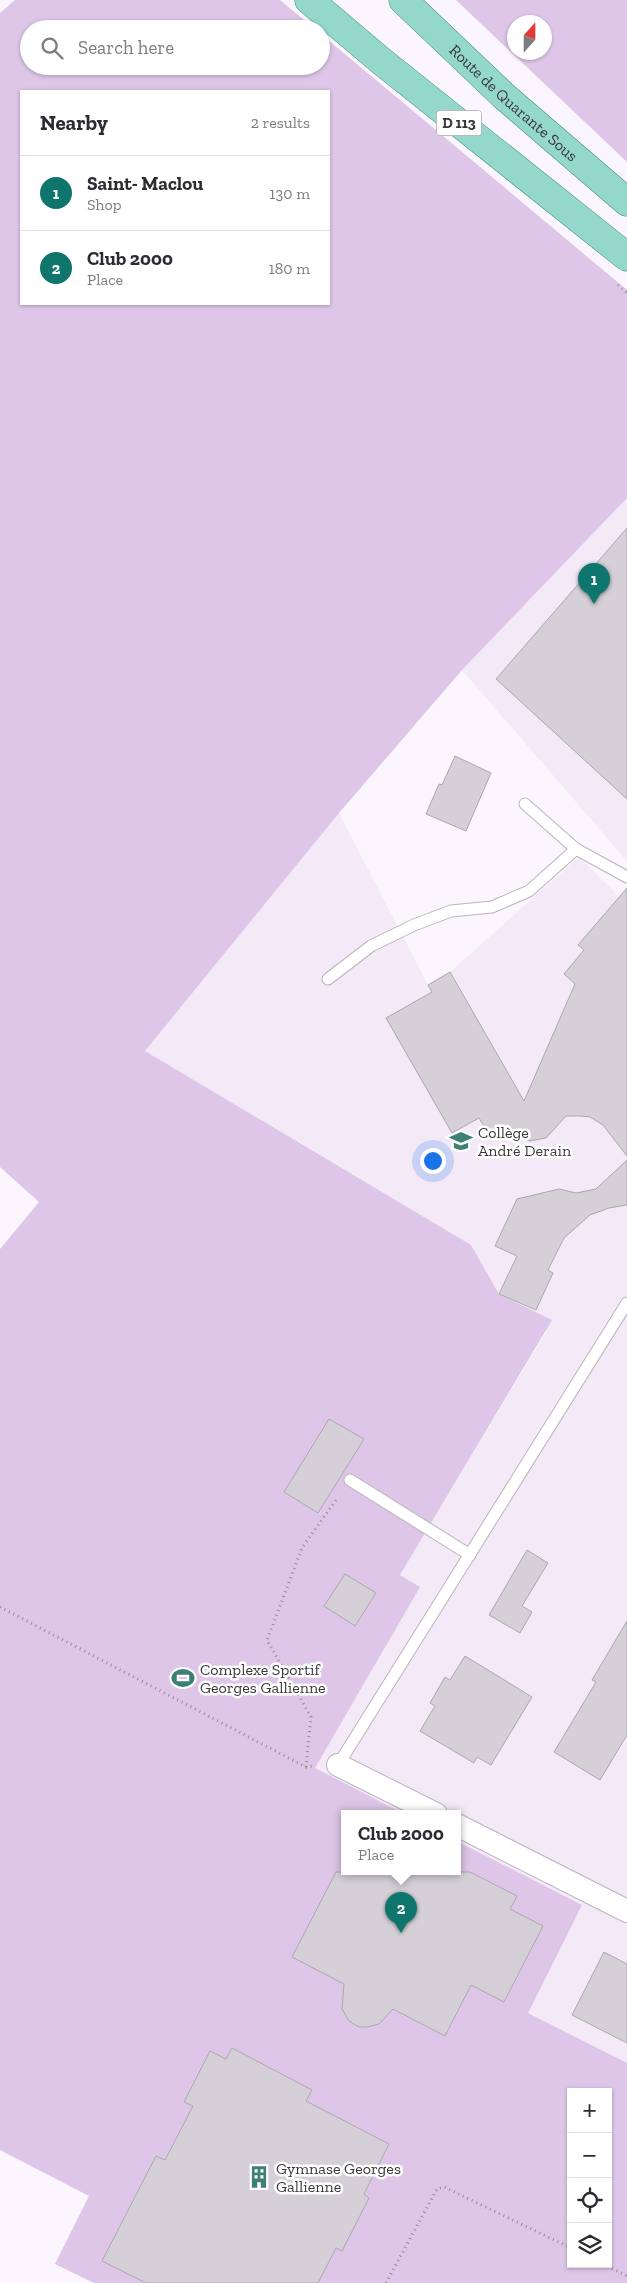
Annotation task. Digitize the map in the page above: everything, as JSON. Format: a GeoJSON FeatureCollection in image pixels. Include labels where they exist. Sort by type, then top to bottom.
{"type":"FeatureCollection","features":[{"type":"Feature","properties":{"kind":"main road","name":"D 113"},"geometry":{"type":"LineString","coordinates":[[309,0],[380,60],[619,250]]}},
{"type":"Feature","properties":{"kind":"main road","name":"D 113"},"geometry":{"type":"LineString","coordinates":[[336,0],[619,250]]}},
{"type":"Feature","properties":{"kind":"main road","name":"Route de Quarante Sous"},"geometry":{"type":"LineString","coordinates":[[404,1],[505,97],[627,202]]}},
{"type":"Feature","properties":{"kind":"street"},"geometry":{"type":"LineString","coordinates":[[338,1765],[428,1810]]}},
{"type":"Feature","properties":{"kind":"street"},"geometry":{"type":"LineString","coordinates":[[461,1827],[627,1911]]}},
{"type":"Feature","properties":{"kind":"lane"},"geometry":{"type":"LineString","coordinates":[[525,804],[576,848],[627,877]]}},
{"type":"Feature","properties":{"kind":"lane"},"geometry":{"type":"LineString","coordinates":[[328,979],[371,946],[414,925],[451,911],[492,907],[529,891],[576,848]]}},
{"type":"Feature","properties":{"kind":"lane"},"geometry":{"type":"LineString","coordinates":[[338,1765],[627,1303]]}},
{"type":"Feature","properties":{"kind":"lane"},"geometry":{"type":"LineString","coordinates":[[350,1480],[470,1555]]}},
{"type":"Feature","properties":{"kind":"path"},"geometry":{"type":"LineString","coordinates":[[306,1767],[311,1717],[267,1640],[302,1548],[350,1480]]}},
{"type":"Feature","properties":{"kind":"path"},"geometry":{"type":"LineString","coordinates":[[0,1607],[306,1767],[338,1765]]}},
{"type":"Feature","properties":{"kind":"path"},"geometry":{"type":"LineString","coordinates":[[386,2283],[437,2190],[444,2187],[567,2246]]}},
{"type":"Feature","properties":{"kind":"path"},"geometry":{"type":"LineString","coordinates":[[612,2268],[627,2276]]}},
{"type":"Feature","properties":{"kind":"shaded area"},"geometry":{"type":"Polygon","coordinates":[[[15,0],[280,0],[304,20],[20,20],[20,75],[330,75],[330,42],[627,290],[627,498],[462,670],[339,813],[145,1051],[471,1245],[499,1294],[552,1320],[400,1575],[420,1587],[315,1768],[396,1810],[341,1810],[341,1875],[461,1875],[461,1843],[582,1905],[528,2013],[627,2063],[627,2283],[94,2283],[55,2264],[89,2196],[0,2150],[0,1249],[39,1202],[0,1167],[0,13],[15,0]]]}},
{"type":"Feature","properties":{"kind":"shaded area"},"geometry":{"type":"Polygon","coordinates":[[[456,0],[627,0],[627,162],[519,60],[552,60],[552,15],[507,15],[507,48],[456,0]]]}},
{"type":"Feature","properties":{"kind":"shaded area"},"geometry":{"type":"Polygon","coordinates":[[[627,498],[627,861],[462,670],[627,498]]]}},
{"type":"Feature","properties":{"kind":"shaded area"},"geometry":{"type":"Polygon","coordinates":[[[339,813],[428,985],[450,972],[579,857],[627,904],[627,2063],[527,2013],[582,1905],[461,1843],[461,1810],[396,1810],[314,1768],[419,1587],[400,1575],[546,1332],[499,1294],[471,1245],[145,1051],[339,813]]]}},
{"type":"Feature","properties":{"kind":"building"},"geometry":{"type":"Polygon","coordinates":[[[627,528],[627,799],[496,679],[627,528]]]}},
{"type":"Feature","properties":{"kind":"building"},"geometry":{"type":"Polygon","coordinates":[[[455,756],[491,773],[466,831],[426,814],[439,784],[442,785],[455,756]]]}},
{"type":"Feature","properties":{"kind":"building"},"geometry":{"type":"Polygon","coordinates":[[[627,888],[627,1156],[603,1125],[590,1117],[566,1116],[546,1138],[530,1141],[516,1134],[487,1131],[479,1118],[452,1133],[386,1018],[432,992],[428,985],[450,972],[524,1101],[575,984],[564,974],[584,950],[578,945],[627,888]]]}},
{"type":"Feature","properties":{"kind":"building"},"geometry":{"type":"Polygon","coordinates":[[[627,1160],[627,1205],[609,1208],[590,1215],[564,1238],[548,1270],[553,1273],[536,1310],[499,1294],[517,1256],[495,1246],[517,1199],[559,1189],[576,1193],[596,1189],[627,1160]]]}},
{"type":"Feature","properties":{"kind":"building"},"geometry":{"type":"Polygon","coordinates":[[[329,1419],[364,1439],[318,1513],[284,1492],[329,1419]]]}},
{"type":"Feature","properties":{"kind":"building"},"geometry":{"type":"Polygon","coordinates":[[[527,1550],[548,1563],[522,1606],[532,1612],[520,1633],[489,1615],[527,1550]]]}},
{"type":"Feature","properties":{"kind":"building"},"geometry":{"type":"Polygon","coordinates":[[[345,1574],[376,1593],[355,1626],[324,1606],[345,1574]]]}},
{"type":"Feature","properties":{"kind":"building"},"geometry":{"type":"Polygon","coordinates":[[[627,1621],[627,1735],[600,1780],[554,1752],[596,1682],[592,1680],[627,1621]]]}},
{"type":"Feature","properties":{"kind":"building"},"geometry":{"type":"Polygon","coordinates":[[[465,1656],[532,1697],[491,1765],[477,1757],[474,1763],[420,1731],[435,1706],[430,1703],[445,1677],[450,1680],[465,1656]]]}},
{"type":"Feature","properties":{"kind":"building"},"geometry":{"type":"Polygon","coordinates":[[[336,1872],[341,1872],[341,1875],[461,1875],[461,1872],[470,1872],[517,1896],[510,1909],[543,1926],[504,2002],[471,1985],[445,2036],[393,2009],[379,2024],[359,2027],[349,2021],[342,2009],[344,1984],[292,1957],[336,1872]]]}},
{"type":"Feature","properties":{"kind":"building"},"geometry":{"type":"Polygon","coordinates":[[[604,1952],[627,1964],[627,2043],[572,2015],[604,1952]]]}},
{"type":"Feature","properties":{"kind":"building","name":"Gymnase Georges Gallienne"},"geometry":{"type":"Polygon","coordinates":[[[232,2048],[312,2090],[306,2101],[389,2144],[364,2194],[369,2198],[342,2251],[336,2248],[318,2283],[146,2283],[102,2261],[156,2156],[165,2160],[193,2106],[184,2102],[210,2051],[226,2059],[232,2048]]]}},
{"type":"Feature","properties":{"kind":"place","name":"Saint- Maclou"},"geometry":{"type":"Point","coordinates":[594,604]}},
{"type":"Feature","properties":{"kind":"place","name":"Collège André Derain"},"geometry":{"type":"Point","coordinates":[461,1141]}},
{"type":"Feature","properties":{"kind":"place","name":"Complexe Sportif Georges Gallienne"},"geometry":{"type":"Point","coordinates":[183,1678]}},
{"type":"Feature","properties":{"kind":"place","name":"Club 2000"},"geometry":{"type":"Point","coordinates":[401,1933]}},
{"type":"Feature","properties":{"kind":"place","name":"Gymnase Georges Gallienne"},"geometry":{"type":"Point","coordinates":[259,2177]}}]}
